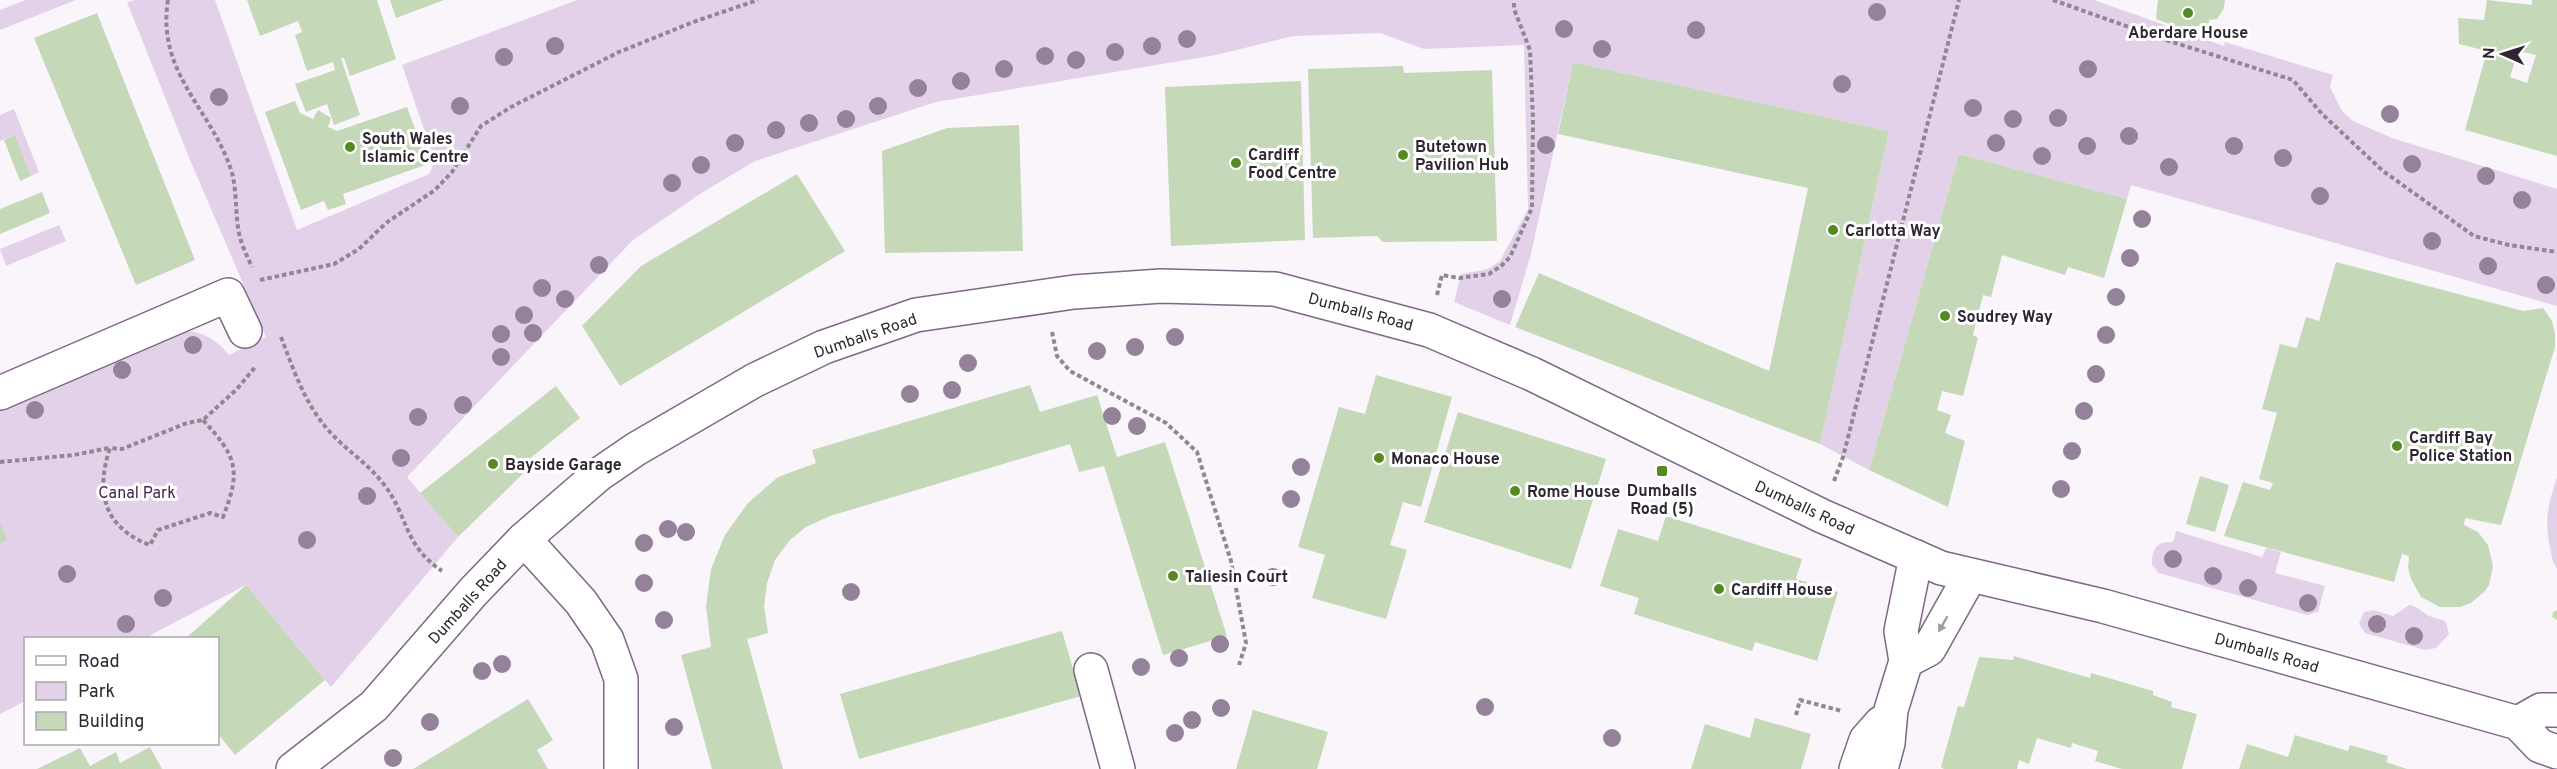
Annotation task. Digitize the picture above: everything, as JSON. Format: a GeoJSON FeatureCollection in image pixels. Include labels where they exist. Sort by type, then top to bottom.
{"type":"FeatureCollection","features":[{"type":"Feature","properties":{"kind":"street","name":"Dumballs Road"},"geometry":{"type":"LineString","coordinates":[[293,769],[374,706],[473,592],[524,539],[608,468],[636,449],[756,380],[824,347],[916,315],[1074,291],[1172,286],[1275,290],[1429,330],[1532,374],[1822,516],[1916,557],[1970,576],[2103,606],[2518,723]]}},
{"type":"Feature","properties":{"kind":"street"},"geometry":{"type":"LineString","coordinates":[[0,393],[228,295],[259,338]]}},
{"type":"Feature","properties":{"kind":"street"},"geometry":{"type":"LineString","coordinates":[[524,539],[581,602],[608,640],[621,679],[621,769]]}},
{"type":"Feature","properties":{"kind":"street"},"geometry":{"type":"LineString","coordinates":[[1881,769],[1888,743],[1891,710],[1906,661],[1901,631],[1916,557]]}},
{"type":"Feature","properties":{"kind":"street"},"geometry":{"type":"LineString","coordinates":[[1906,661],[1929,649],[1970,576]]}},
{"type":"Feature","properties":{"kind":"street"},"geometry":{"type":"LineString","coordinates":[[1091,670],[1118,769]]}},
{"type":"Feature","properties":{"kind":"street"},"geometry":{"type":"LineString","coordinates":[[1856,769],[1866,740],[1891,710]]}},
{"type":"Feature","properties":{"kind":"street"},"geometry":{"type":"LineString","coordinates":[[1891,710],[1899,745],[1897,769]]}},
{"type":"Feature","properties":{"kind":"street"},"geometry":{"type":"LineString","coordinates":[[2557,710],[2541,710],[2518,723],[2540,746],[2557,752]]}},
{"type":"Feature","properties":{"kind":"path"},"geometry":{"type":"LineString","coordinates":[[168,0],[168,45],[179,76],[229,165],[239,235],[263,291]]}},
{"type":"Feature","properties":{"kind":"path"},"geometry":{"type":"LineString","coordinates":[[259,280],[334,264],[359,249],[386,223],[435,190],[452,172],[481,126],[511,107],[619,52],[696,21],[758,0]]}},
{"type":"Feature","properties":{"kind":"path"},"geometry":{"type":"LineString","coordinates":[[1429,330],[1442,276],[1459,278],[1489,274],[1501,266],[1510,257],[1532,208],[1533,119],[1530,50],[1514,9],[1514,0]]}},
{"type":"Feature","properties":{"kind":"path"},"geometry":{"type":"LineString","coordinates":[[1822,516],[1843,457],[1959,0]]}},
{"type":"Feature","properties":{"kind":"path"},"geometry":{"type":"LineString","coordinates":[[2053,0],[2166,40],[2293,80],[2322,114],[2383,171],[2474,236],[2509,245],[2557,252]]}},
{"type":"Feature","properties":{"kind":"path"},"geometry":{"type":"LineString","coordinates":[[259,338],[280,335],[297,380],[313,410],[330,432],[382,482],[397,505],[408,534],[422,555],[473,592]]}},
{"type":"Feature","properties":{"kind":"path"},"geometry":{"type":"LineString","coordinates":[[0,462],[74,455],[110,448],[122,449],[188,423],[202,420],[237,389],[259,363]]}},
{"type":"Feature","properties":{"kind":"path"},"geometry":{"type":"LineString","coordinates":[[1070,371],[1166,423],[1197,452],[1231,561],[1246,643],[1239,665]]}},
{"type":"Feature","properties":{"kind":"path"},"geometry":{"type":"LineString","coordinates":[[110,448],[103,468],[109,513],[120,530],[135,540],[150,545],[158,530],[210,513],[223,517],[235,474],[230,453],[202,420]]}},
{"type":"Feature","properties":{"kind":"path"},"geometry":{"type":"LineString","coordinates":[[1796,715],[1800,700],[1849,713]]}},
{"type":"Feature","properties":{"kind":"green space"},"geometry":{"type":"Polygon","coordinates":[[[26,0],[76,0],[0,30],[0,10],[26,0]]]}},
{"type":"Feature","properties":{"kind":"green space","name":"Canal Park"},"geometry":{"type":"Polygon","coordinates":[[[135,0],[215,0],[297,230],[429,174],[435,161],[402,65],[577,0],[2094,0],[2224,46],[2225,42],[2333,75],[2330,87],[2342,111],[2353,121],[2392,138],[2557,189],[2557,306],[2131,185],[2127,199],[1959,154],[1869,470],[1820,444],[1889,131],[1573,62],[1531,254],[1510,325],[1454,302],[1461,274],[1488,269],[1500,261],[1528,209],[1524,45],[1424,49],[1380,33],[1293,36],[1216,55],[936,102],[755,161],[700,194],[633,240],[407,477],[458,537],[331,687],[246,585],[147,637],[24,637],[24,702],[0,714],[0,407],[177,330],[206,336],[229,355],[266,337],[190,160],[127,2],[135,0]]]}},
{"type":"Feature","properties":{"kind":"green space"},"geometry":{"type":"Polygon","coordinates":[[[14,109],[39,172],[31,176],[15,135],[0,141],[0,115],[14,109]]]}},
{"type":"Feature","properties":{"kind":"green space"},"geometry":{"type":"Polygon","coordinates":[[[59,225],[66,241],[6,266],[0,249],[59,225]]]}},
{"type":"Feature","properties":{"kind":"green space"},"geometry":{"type":"Polygon","coordinates":[[[2557,477],[2557,569],[2552,557],[2547,522],[2557,477]]]}},
{"type":"Feature","properties":{"kind":"green space"},"geometry":{"type":"Polygon","coordinates":[[[2176,531],[2262,557],[2266,548],[2281,552],[2275,573],[2325,586],[2318,612],[2307,615],[2159,573],[2152,565],[2154,550],[2163,543],[2173,542],[2176,531]]]}},
{"type":"Feature","properties":{"kind":"green space"},"geometry":{"type":"Polygon","coordinates":[[[2409,605],[2446,622],[2449,634],[2436,648],[2425,650],[2365,633],[2359,624],[2364,612],[2373,610],[2393,616],[2409,605]]]}},
{"type":"Feature","properties":{"kind":"building","name":"South Wales Islamic Centre"},"geometry":{"type":"Polygon","coordinates":[[[247,0],[377,0],[396,59],[350,76],[344,58],[341,58],[360,115],[334,125],[327,104],[306,112],[295,84],[335,70],[333,62],[307,71],[295,35],[302,32],[298,21],[260,36],[247,0]]]}},
{"type":"Feature","properties":{"kind":"building"},"geometry":{"type":"Polygon","coordinates":[[[390,0],[444,0],[396,18],[390,0]]]}},
{"type":"Feature","properties":{"kind":"building","name":"Aberdare House"},"geometry":{"type":"Polygon","coordinates":[[[2158,0],[2225,0],[2224,8],[2217,19],[2209,20],[2209,24],[2188,28],[2156,19],[2158,0]]]}},
{"type":"Feature","properties":{"kind":"building"},"geometry":{"type":"Polygon","coordinates":[[[2487,0],[2532,5],[2532,0],[2557,0],[2557,156],[2465,130],[2487,51],[2459,44],[2458,18],[2484,20],[2487,0]],[[2518,51],[2510,77],[2527,83],[2536,55],[2518,51]]]}},
{"type":"Feature","properties":{"kind":"building"},"geometry":{"type":"Polygon","coordinates":[[[97,13],[195,260],[136,285],[34,38],[97,13]]]}},
{"type":"Feature","properties":{"kind":"building","name":"Carlotta Way"},"geometry":{"type":"Polygon","coordinates":[[[1573,62],[1889,131],[1820,444],[1515,327],[1539,273],[1769,371],[1808,188],[1558,134],[1573,62]]]}},
{"type":"Feature","properties":{"kind":"building"},"geometry":{"type":"Polygon","coordinates":[[[1403,66],[1404,73],[1492,70],[1497,241],[1383,242],[1377,236],[1313,238],[1308,69],[1403,66]]]}},
{"type":"Feature","properties":{"kind":"building","name":"Cardiff Food Centre"},"geometry":{"type":"Polygon","coordinates":[[[1301,81],[1305,240],[1171,246],[1165,87],[1301,81]]]}},
{"type":"Feature","properties":{"kind":"building","name":"South Wales Islamic Centre"},"geometry":{"type":"Polygon","coordinates":[[[295,101],[300,113],[313,119],[318,110],[331,118],[328,127],[337,131],[407,107],[428,164],[343,194],[346,204],[328,210],[324,201],[301,210],[265,112],[295,101]]]}},
{"type":"Feature","properties":{"kind":"building"},"geometry":{"type":"Polygon","coordinates":[[[1019,125],[1023,251],[885,253],[882,151],[947,128],[1019,125]]]}},
{"type":"Feature","properties":{"kind":"building"},"geometry":{"type":"Polygon","coordinates":[[[15,135],[31,176],[20,181],[4,140],[15,135]]]}},
{"type":"Feature","properties":{"kind":"building","name":"Soudrey Way"},"geometry":{"type":"Polygon","coordinates":[[[1959,154],[2127,199],[2104,278],[2068,267],[2065,275],[2002,255],[1991,297],[1983,295],[1973,335],[1978,338],[1963,396],[1942,391],[1937,410],[1951,415],[1945,433],[1965,441],[1948,507],[1869,470],[1959,154]]]}},
{"type":"Feature","properties":{"kind":"building"},"geometry":{"type":"Polygon","coordinates":[[[797,174],[845,251],[620,386],[582,326],[641,266],[797,174]]]}},
{"type":"Feature","properties":{"kind":"building"},"geometry":{"type":"Polygon","coordinates":[[[42,192],[50,213],[0,234],[0,209],[42,192]]]}},
{"type":"Feature","properties":{"kind":"building","name":"Cardiff Bay Police Station"},"geometry":{"type":"Polygon","coordinates":[[[2336,262],[2523,311],[2543,308],[2552,321],[2555,347],[2501,525],[2465,518],[2464,525],[2478,532],[2488,545],[2493,566],[2489,585],[2471,603],[2460,607],[2440,607],[2421,597],[2411,579],[2408,568],[2409,556],[2402,554],[2394,582],[2224,536],[2243,482],[2270,490],[2273,483],[2259,479],[2277,413],[2262,409],[2280,344],[2297,348],[2306,317],[2319,321],[2336,262]]]}},
{"type":"Feature","properties":{"kind":"building","name":"Monaco House"},"geometry":{"type":"Polygon","coordinates":[[[1376,375],[1452,397],[1421,507],[1403,502],[1390,545],[1407,550],[1386,619],[1312,598],[1325,555],[1298,547],[1339,407],[1365,414],[1376,375]]]}},
{"type":"Feature","properties":{"kind":"building","name":"Taliesin Court"},"geometry":{"type":"Polygon","coordinates":[[[1030,385],[1040,412],[1097,395],[1117,457],[1165,442],[1227,636],[1163,655],[1104,466],[1079,472],[1070,444],[830,516],[806,527],[790,540],[775,560],[767,583],[764,606],[768,633],[747,639],[783,769],[712,769],[681,655],[711,647],[706,606],[711,569],[725,535],[748,503],[778,477],[816,463],[812,450],[1030,385]]]}},
{"type":"Feature","properties":{"kind":"building","name":"Bayside Garage"},"geometry":{"type":"Polygon","coordinates":[[[556,386],[580,418],[527,461],[531,466],[458,537],[420,493],[556,386]]]}},
{"type":"Feature","properties":{"kind":"building","name":"Rome House"},"geometry":{"type":"Polygon","coordinates":[[[1458,412],[1606,459],[1571,569],[1424,522],[1458,412]]]}},
{"type":"Feature","properties":{"kind":"building"},"geometry":{"type":"Polygon","coordinates":[[[2200,476],[2229,485],[2215,532],[2186,524],[2200,476]]]}},
{"type":"Feature","properties":{"kind":"building","name":"Cardiff House"},"geometry":{"type":"Polygon","coordinates":[[[1666,516],[1802,559],[1796,579],[1838,592],[1817,661],[1755,642],[1752,651],[1634,614],[1639,598],[1600,586],[1618,529],[1658,541],[1666,516]]]}},
{"type":"Feature","properties":{"kind":"building"},"geometry":{"type":"Polygon","coordinates":[[[0,522],[7,540],[0,543],[0,522]]]}},
{"type":"Feature","properties":{"kind":"building"},"geometry":{"type":"Polygon","coordinates":[[[246,585],[325,680],[235,755],[219,735],[219,637],[187,637],[246,585]]]}},
{"type":"Feature","properties":{"kind":"building"},"geometry":{"type":"Polygon","coordinates":[[[2557,610],[2557,620],[2552,617],[2553,612],[2557,610]]]}},
{"type":"Feature","properties":{"kind":"building"},"geometry":{"type":"Polygon","coordinates":[[[1062,631],[1081,696],[859,759],[840,694],[1062,631]]]}},
{"type":"Feature","properties":{"kind":"building"},"geometry":{"type":"Polygon","coordinates":[[[2014,656],[2090,678],[2091,673],[2153,691],[2153,695],[2172,702],[2171,707],[2197,714],[2182,769],[2122,769],[2095,761],[2098,751],[2072,743],[2071,748],[2037,738],[2029,764],[2019,760],[2017,769],[1944,769],[1941,767],[1958,706],[1964,707],[1979,657],[2013,660],[2014,656]]]}},
{"type":"Feature","properties":{"kind":"building"},"geometry":{"type":"Polygon","coordinates":[[[528,699],[553,740],[537,750],[548,769],[413,769],[528,699]]]}},
{"type":"Feature","properties":{"kind":"building"},"geometry":{"type":"Polygon","coordinates":[[[1253,710],[1328,732],[1317,769],[1236,769],[1253,710]]]}},
{"type":"Feature","properties":{"kind":"building"},"geometry":{"type":"Polygon","coordinates":[[[1755,718],[1811,734],[1801,769],[1691,769],[1705,724],[1750,738],[1755,718]]]}},
{"type":"Feature","properties":{"kind":"building"},"geometry":{"type":"Polygon","coordinates":[[[2295,735],[2348,751],[2350,745],[2388,756],[2386,762],[2407,769],[2239,769],[2247,744],[2288,757],[2295,735]]]}},
{"type":"Feature","properties":{"kind":"building"},"geometry":{"type":"Polygon","coordinates":[[[150,747],[162,769],[37,769],[80,748],[90,766],[116,752],[120,763],[150,747]]]}},
{"type":"Feature","properties":{"kind":"place","name":"Aberdare House"},"geometry":{"type":"Point","coordinates":[2188,13]}},
{"type":"Feature","properties":{"kind":"place","name":"South Wales Islamic Centre"},"geometry":{"type":"Point","coordinates":[350,147]}},
{"type":"Feature","properties":{"kind":"place","name":"Butetown Pavilion Hub"},"geometry":{"type":"Point","coordinates":[1403,155]}},
{"type":"Feature","properties":{"kind":"place","name":"Cardiff Food Centre"},"geometry":{"type":"Point","coordinates":[1236,163]}},
{"type":"Feature","properties":{"kind":"place","name":"Carlotta Way"},"geometry":{"type":"Point","coordinates":[1833,230]}},
{"type":"Feature","properties":{"kind":"place","name":"Soudrey Way"},"geometry":{"type":"Point","coordinates":[1945,316]}},
{"type":"Feature","properties":{"kind":"place","name":"Cardiff Bay Police Station"},"geometry":{"type":"Point","coordinates":[2397,446]}},
{"type":"Feature","properties":{"kind":"place","name":"Monaco House"},"geometry":{"type":"Point","coordinates":[1379,458]}},
{"type":"Feature","properties":{"kind":"place","name":"Bayside Garage"},"geometry":{"type":"Point","coordinates":[493,464]}},
{"type":"Feature","properties":{"kind":"place","name":"Dumballs Road (5)"},"geometry":{"type":"Point","coordinates":[1662,471]}},
{"type":"Feature","properties":{"kind":"place","name":"Rome House"},"geometry":{"type":"Point","coordinates":[1515,491]}},
{"type":"Feature","properties":{"kind":"place","name":"Taliesin Court"},"geometry":{"type":"Point","coordinates":[1173,576]}},
{"type":"Feature","properties":{"kind":"place","name":"Cardiff House"},"geometry":{"type":"Point","coordinates":[1719,589]}}]}
